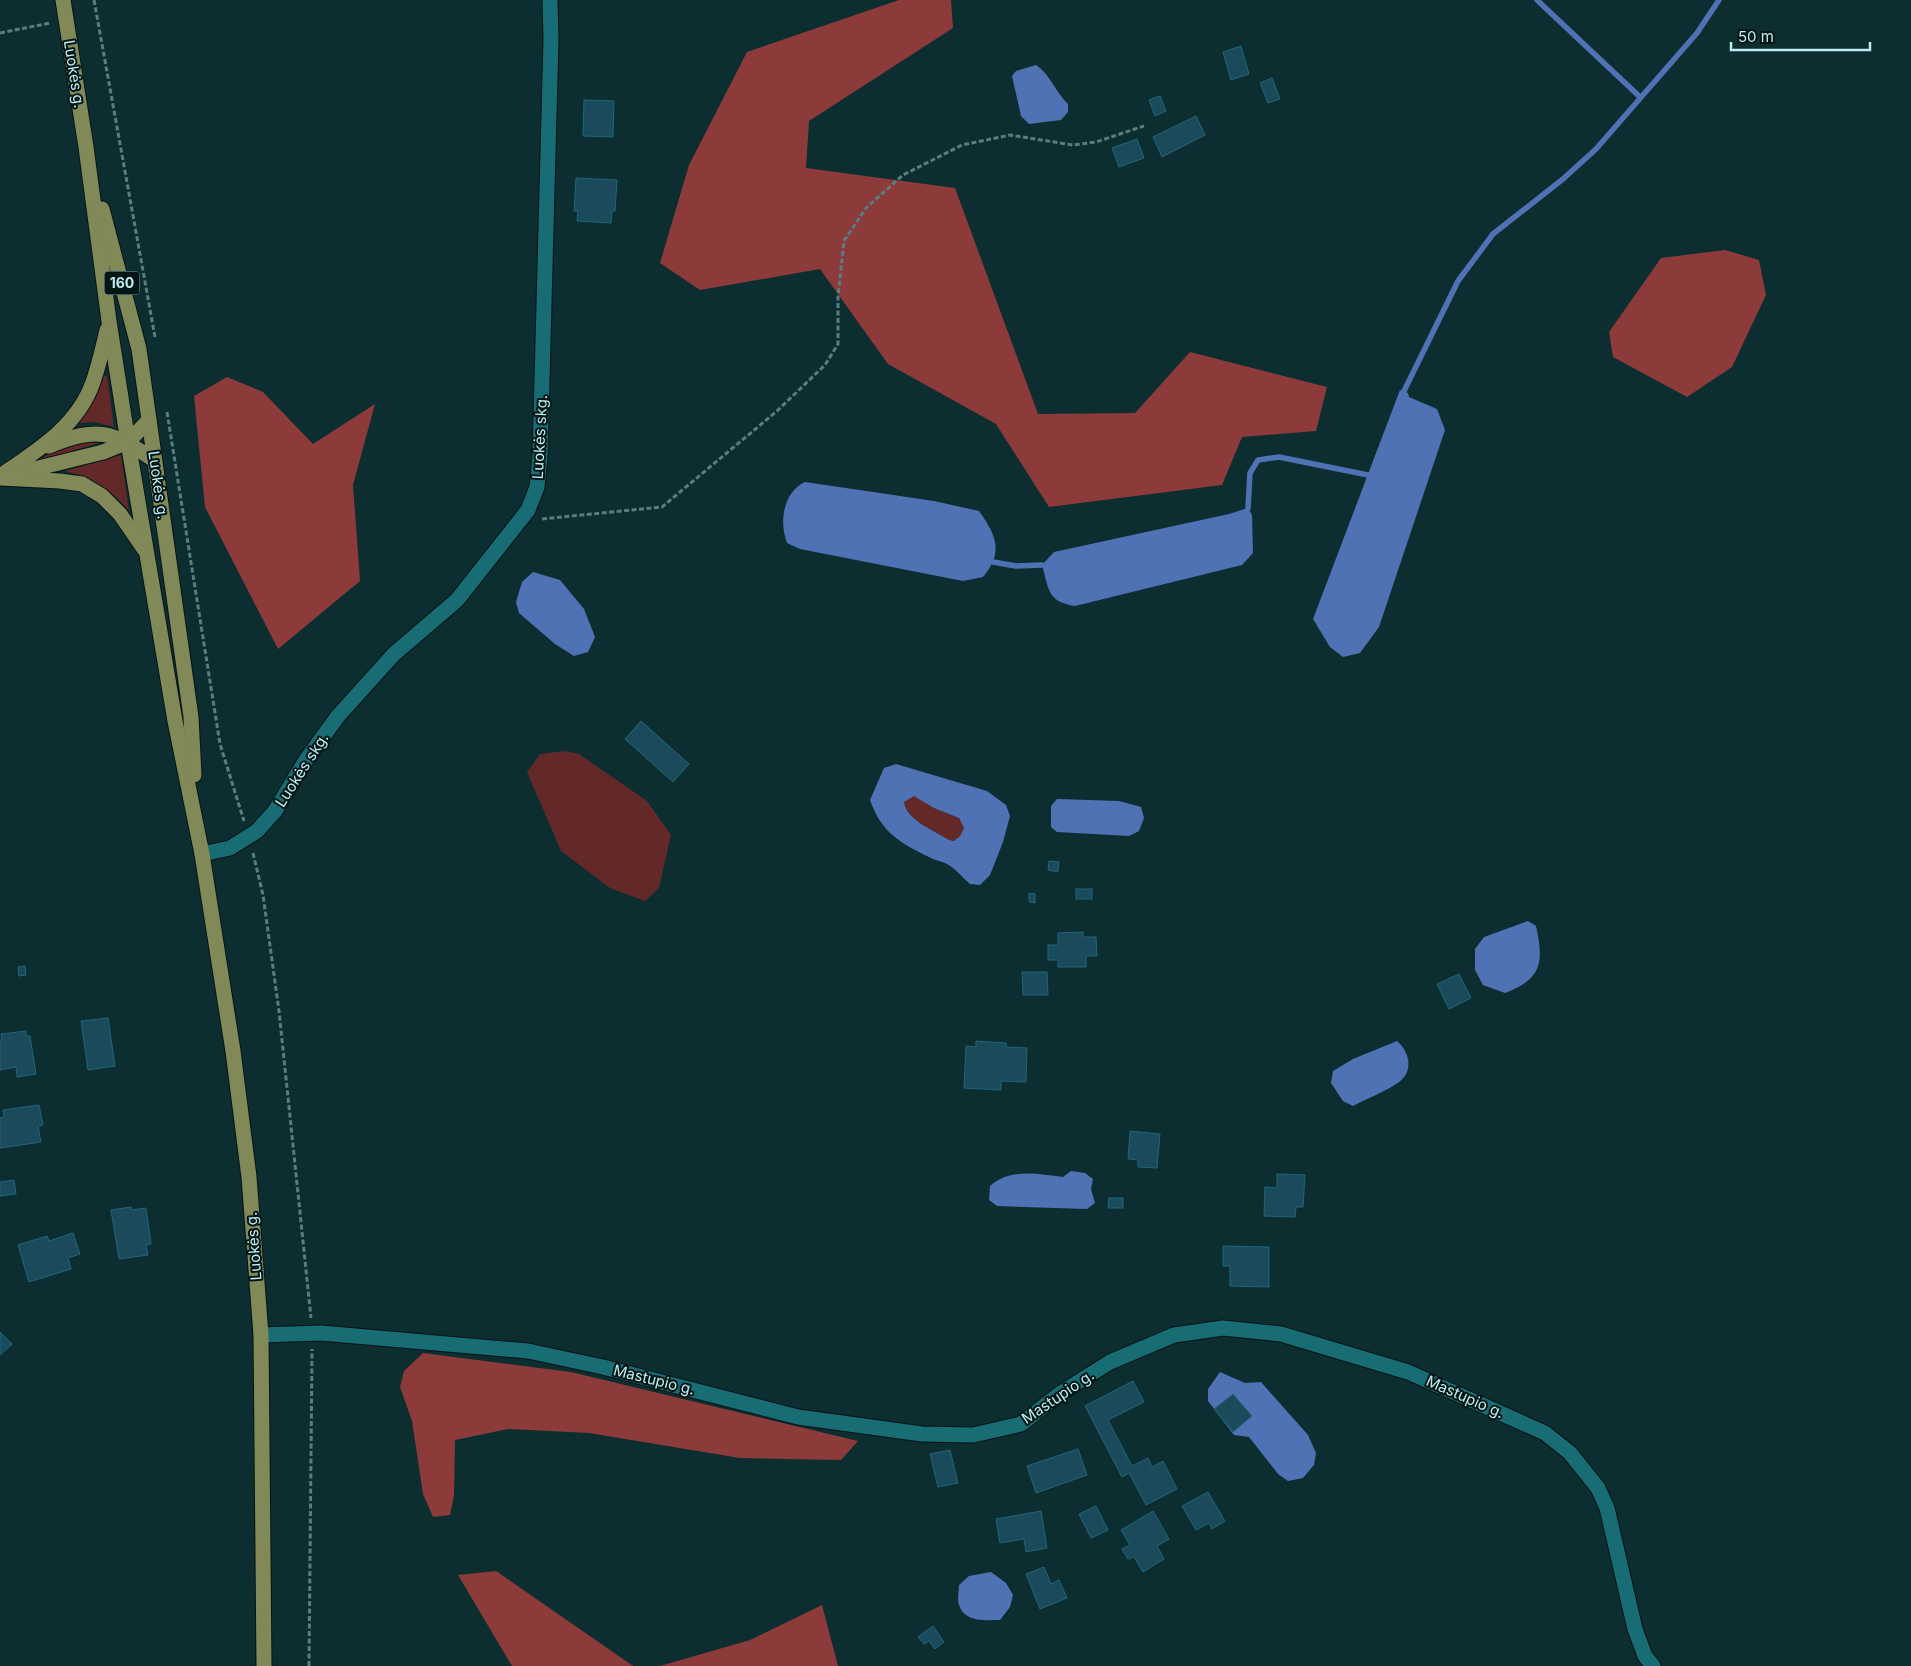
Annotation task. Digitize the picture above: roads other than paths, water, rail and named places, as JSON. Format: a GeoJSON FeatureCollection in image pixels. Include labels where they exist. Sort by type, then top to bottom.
{"type":"FeatureCollection","features":[{"type":"Feature","properties":{"kind":"main road","name":"Luokės g."},"geometry":{"type":"LineString","coordinates":[[62,0],[86,147],[109,321],[146,552],[175,721],[202,854],[233,1051],[249,1177],[261,1336],[264,1666]]}},
{"type":"Feature","properties":{"kind":"main road","name":"Luokės g."},"geometry":{"type":"LineString","coordinates":[[86,147],[139,349],[190,717],[197,829]]}},
{"type":"Feature","properties":{"kind":"main road","name":"160"},"geometry":{"type":"LineString","coordinates":[[0,477],[39,450],[65,427],[83,404],[93,383],[109,321]]}},
{"type":"Feature","properties":{"kind":"main road"},"geometry":{"type":"LineString","coordinates":[[0,477],[103,452],[128,442],[149,420]]}},
{"type":"Feature","properties":{"kind":"main road","name":"160"},"geometry":{"type":"LineString","coordinates":[[39,450],[71,437],[90,433],[116,437],[128,442],[154,460]]}},
{"type":"Feature","properties":{"kind":"main road"},"geometry":{"type":"LineString","coordinates":[[0,477],[82,484],[102,496],[120,514],[146,552]]}},
{"type":"Feature","properties":{"kind":"street","name":"Luokės skg."},"geometry":{"type":"LineString","coordinates":[[202,854],[230,848],[257,831],[275,811],[306,760],[338,716],[394,654],[457,600],[528,510],[537,487],[540,456],[551,39],[550,0]]}},
{"type":"Feature","properties":{"kind":"street","name":"Mastupio g."},"geometry":{"type":"LineString","coordinates":[[261,1336],[321,1334],[528,1351],[603,1367],[798,1417],[922,1434],[973,1434],[1021,1424],[1061,1393],[1110,1362],[1174,1335],[1223,1328],[1281,1334],[1408,1372],[1545,1432],[1570,1452],[1598,1488],[1607,1508],[1635,1629],[1645,1656],[1653,1666]]}},
{"type":"Feature","properties":{"kind":"water"},"geometry":{"type":"Polygon","coordinates":[[[1036,65],[1045,73],[1068,104],[1068,112],[1061,120],[1029,124],[1021,116],[1012,76],[1016,71],[1036,65]]]}},
{"type":"Feature","properties":{"kind":"water"},"geometry":{"type":"Polygon","coordinates":[[[1400,390],[1408,393],[1409,397],[1437,409],[1445,430],[1379,627],[1360,653],[1343,657],[1330,647],[1313,619],[1400,390]]]}},
{"type":"Feature","properties":{"kind":"water"},"geometry":{"type":"Polygon","coordinates":[[[805,482],[934,501],[979,511],[993,536],[995,544],[994,560],[983,577],[963,581],[800,549],[787,543],[783,517],[792,493],[805,482]]]}},
{"type":"Feature","properties":{"kind":"water"},"geometry":{"type":"Polygon","coordinates":[[[1248,508],[1252,515],[1253,553],[1242,565],[1075,606],[1059,601],[1048,588],[1042,565],[1054,552],[1229,514],[1248,508]]]}},
{"type":"Feature","properties":{"kind":"water"},"geometry":{"type":"Polygon","coordinates":[[[533,572],[560,580],[584,609],[595,637],[588,652],[574,656],[555,644],[519,613],[516,602],[522,582],[533,572]]]}},
{"type":"Feature","properties":{"kind":"water"},"geometry":{"type":"Polygon","coordinates":[[[896,764],[987,791],[1006,805],[1010,816],[1003,842],[990,875],[980,885],[970,884],[950,866],[909,847],[886,828],[870,800],[884,768],[896,764]],[[914,796],[904,802],[915,820],[954,841],[960,836],[964,828],[959,818],[934,808],[914,796]]]}},
{"type":"Feature","properties":{"kind":"water"},"geometry":{"type":"Polygon","coordinates":[[[1057,799],[1119,801],[1141,807],[1144,818],[1139,831],[1129,836],[1057,832],[1051,827],[1051,806],[1057,799]]]}},
{"type":"Feature","properties":{"kind":"water"},"geometry":{"type":"Polygon","coordinates":[[[1528,921],[1536,926],[1540,950],[1537,968],[1533,975],[1527,982],[1505,993],[1483,985],[1475,970],[1475,949],[1484,937],[1528,921]]]}},
{"type":"Feature","properties":{"kind":"water"},"geometry":{"type":"Polygon","coordinates":[[[1397,1041],[1408,1057],[1408,1069],[1402,1080],[1353,1106],[1343,1101],[1331,1083],[1333,1071],[1353,1059],[1397,1041]]]}},
{"type":"Feature","properties":{"kind":"water"},"geometry":{"type":"Polygon","coordinates":[[[1071,1171],[1085,1173],[1093,1179],[1091,1189],[1095,1203],[1087,1209],[997,1206],[989,1200],[990,1186],[998,1180],[1015,1174],[1063,1177],[1071,1171]]]}},
{"type":"Feature","properties":{"kind":"water"},"geometry":{"type":"Polygon","coordinates":[[[1220,1372],[1245,1383],[1261,1382],[1308,1435],[1316,1453],[1314,1465],[1303,1478],[1288,1481],[1278,1474],[1249,1437],[1234,1435],[1208,1401],[1208,1389],[1220,1372]]]}},
{"type":"Feature","properties":{"kind":"water"},"geometry":{"type":"Polygon","coordinates":[[[991,1572],[1006,1583],[1013,1595],[1010,1607],[1000,1620],[971,1618],[962,1611],[959,1605],[959,1585],[969,1576],[991,1572]]]}},
{"type":"Feature","properties":{"kind":"waterway"},"geometry":{"type":"LineString","coordinates":[[1537,0],[1640,97]]}},
{"type":"Feature","properties":{"kind":"waterway"},"geometry":{"type":"LineString","coordinates":[[1404,391],[1458,281],[1493,234],[1563,179],[1596,149],[1697,33],[1719,0]]}},
{"type":"Feature","properties":{"kind":"waterway"},"geometry":{"type":"LineString","coordinates":[[1248,508],[1250,473],[1258,460],[1279,457],[1368,475]]}},
{"type":"Feature","properties":{"kind":"waterway"},"geometry":{"type":"LineString","coordinates":[[993,562],[1016,566],[1042,565]]}}]}
